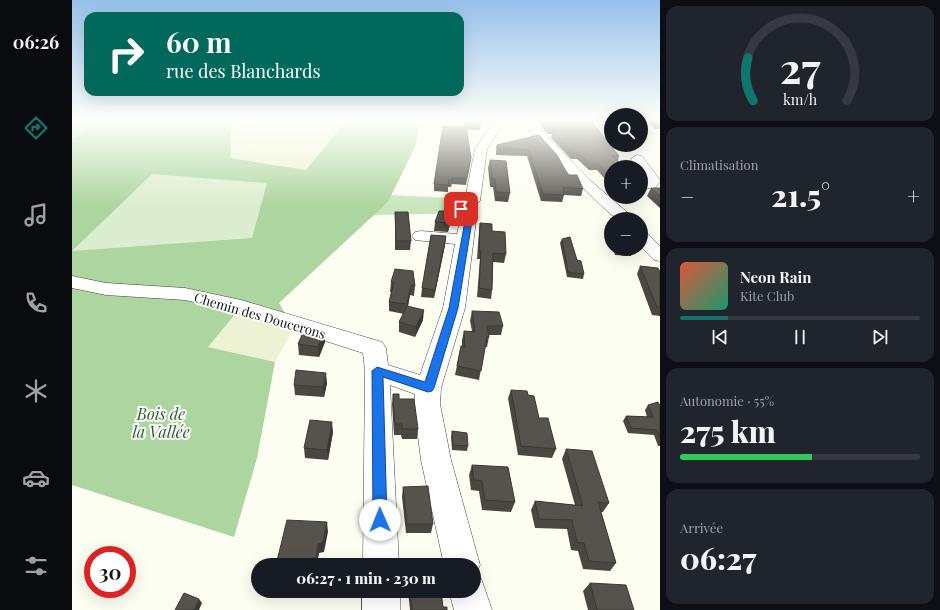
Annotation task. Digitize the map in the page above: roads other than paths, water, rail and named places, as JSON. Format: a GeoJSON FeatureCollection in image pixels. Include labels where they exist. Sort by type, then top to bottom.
{"type":"FeatureCollection","features":[{"type":"Feature","properties":{"kind":"street"},"geometry":{"type":"LineString","coordinates":[[460,558],[436,460],[427,404],[428,388],[454,308],[468,221],[461,209],[462,206],[472,202],[481,149]]}},
{"type":"Feature","properties":{"kind":"street"},"geometry":{"type":"LineString","coordinates":[[554,149],[616,212]]}},
{"type":"Feature","properties":{"kind":"street"},"geometry":{"type":"LineString","coordinates":[[648,173],[654,181],[648,185]]}},
{"type":"Feature","properties":{"kind":"street"},"geometry":{"type":"LineString","coordinates":[[590,187],[604,186]]}},
{"type":"Feature","properties":{"kind":"street"},"geometry":{"type":"LineString","coordinates":[[421,236],[464,240]]}},
{"type":"Feature","properties":{"kind":"street"},"geometry":{"type":"LineString","coordinates":[[648,244],[660,256]]}},
{"type":"Feature","properties":{"kind":"street","name":"Chemin des Doucerons"},"geometry":{"type":"LineString","coordinates":[[72,282],[106,289],[185,294],[234,305],[376,359],[428,388]]}},
{"type":"Feature","properties":{"kind":"street"},"geometry":{"type":"LineString","coordinates":[[376,359],[380,558]]}},
{"type":"Feature","properties":{"kind":"street"},"geometry":{"type":"LineString","coordinates":[[381,598],[381,610]]}},
{"type":"Feature","properties":{"kind":"street"},"geometry":{"type":"LineString","coordinates":[[470,598],[473,610]]}},
{"type":"Feature","properties":{"kind":"park label","name":"Bois de la Vallée"},"geometry":{"type":"Point","coordinates":[161,422]}}]}
